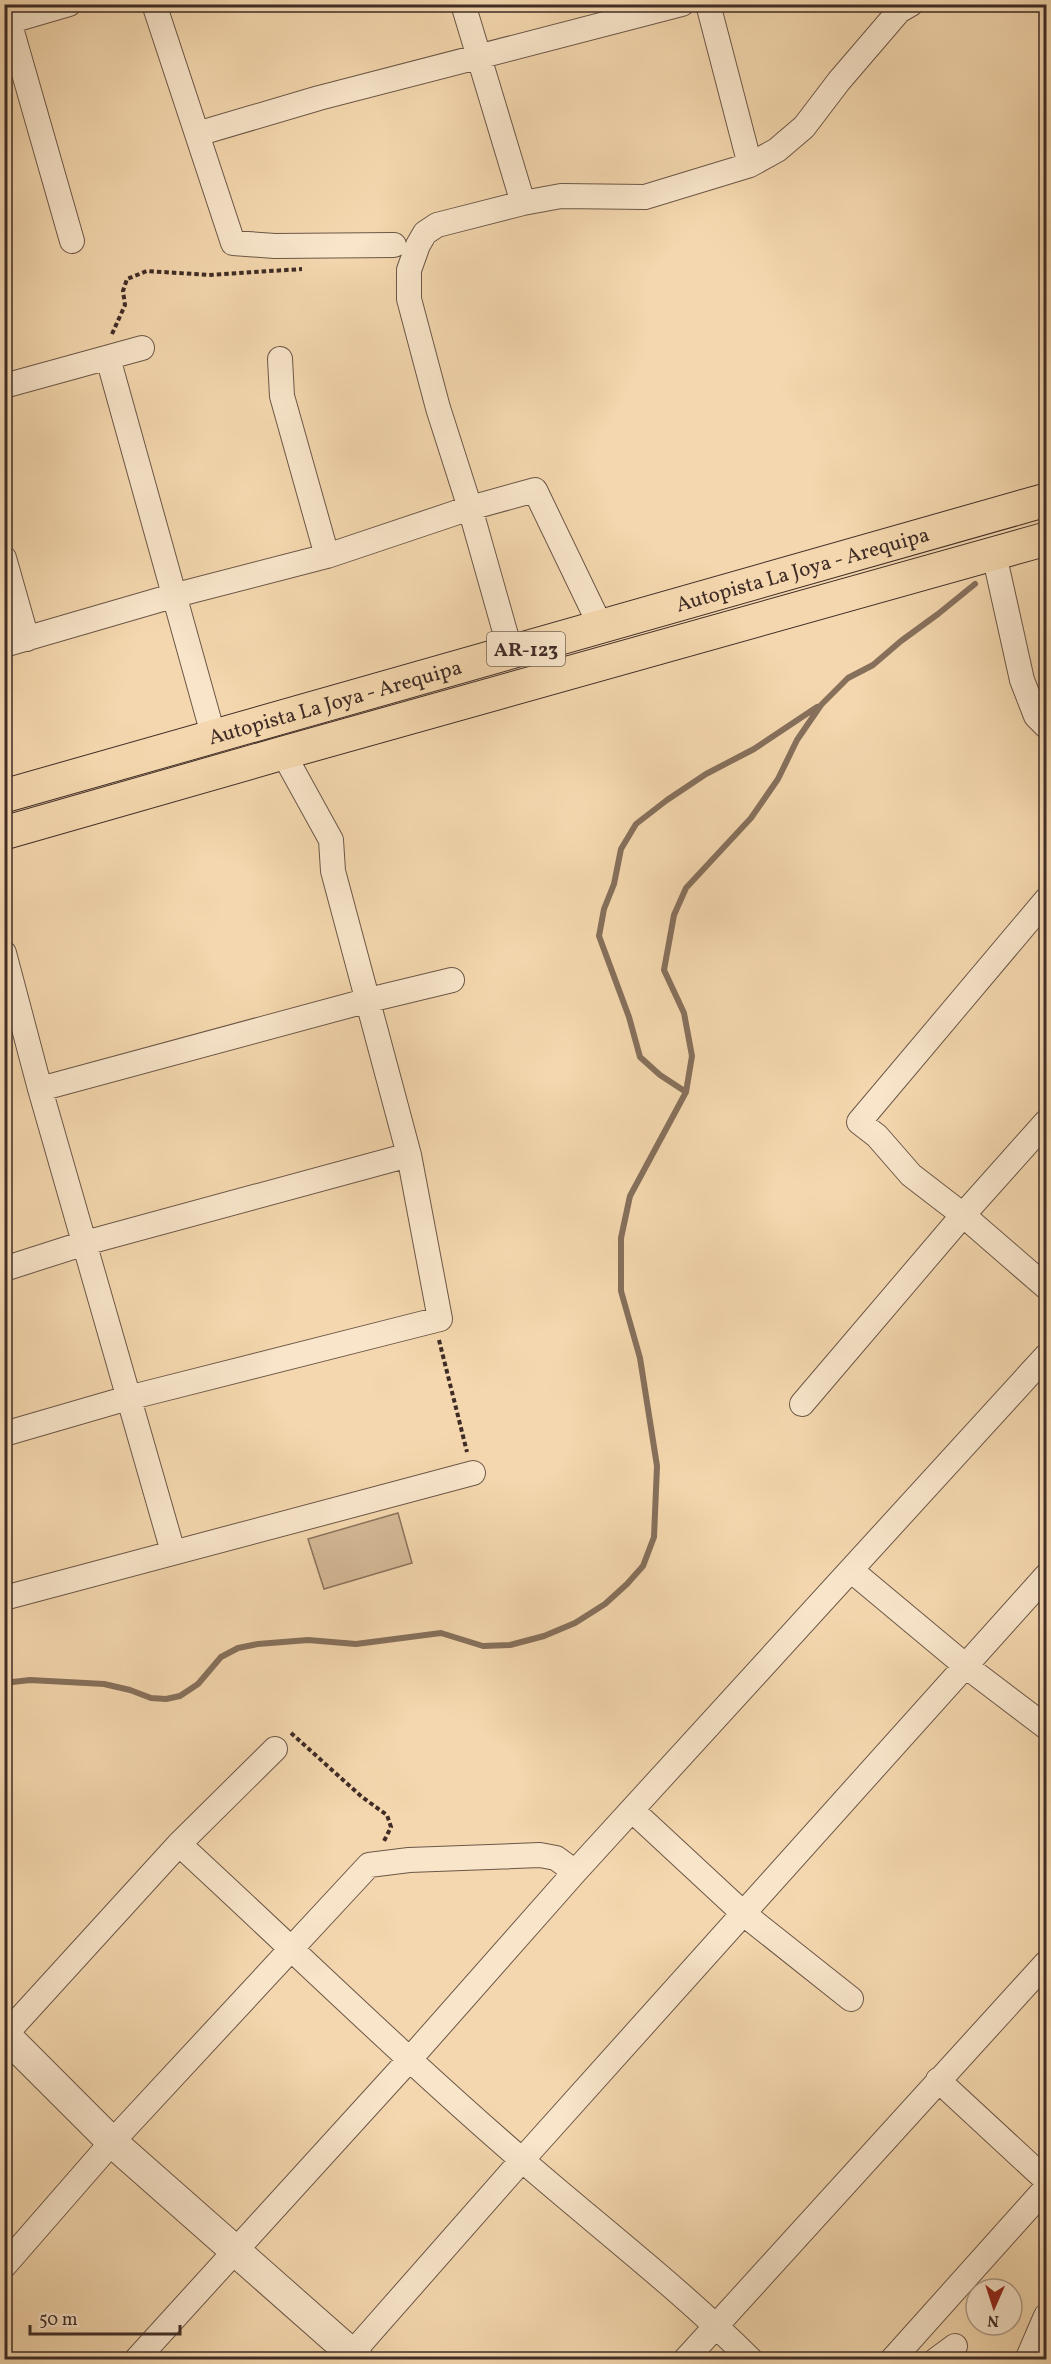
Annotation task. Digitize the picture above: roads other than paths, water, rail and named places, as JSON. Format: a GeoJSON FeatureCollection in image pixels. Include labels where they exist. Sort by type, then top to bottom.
{"type":"FeatureCollection","features":[{"type":"Feature","properties":{"kind":"main road","name":"Autopista La Joya - Arequipa"},"geometry":{"type":"LineString","coordinates":[[4,796],[1047,500]]}},
{"type":"Feature","properties":{"kind":"main road","name":"Autopista La Joya - Arequipa"},"geometry":{"type":"LineString","coordinates":[[4,833],[1047,539]]}},
{"type":"Feature","properties":{"kind":"street"},"geometry":{"type":"LineString","coordinates":[[69,4],[7,22],[72,241]]}},
{"type":"Feature","properties":{"kind":"street"},"geometry":{"type":"LineString","coordinates":[[154,4],[233,243],[275,246],[394,244]]}},
{"type":"Feature","properties":{"kind":"street"},"geometry":{"type":"LineString","coordinates":[[463,4],[523,203]]}},
{"type":"Feature","properties":{"kind":"street"},"geometry":{"type":"LineString","coordinates":[[197,134],[319,98],[478,59],[682,4]]}},
{"type":"Feature","properties":{"kind":"street"},"geometry":{"type":"LineString","coordinates":[[708,4],[750,165]]}},
{"type":"Feature","properties":{"kind":"street"},"geometry":{"type":"LineString","coordinates":[[511,653],[470,508],[438,408],[409,299],[409,270],[425,233],[437,225],[523,203],[561,196],[645,197],[750,165],[777,150],[804,127],[898,7]]}},
{"type":"Feature","properties":{"kind":"street"},"geometry":{"type":"LineString","coordinates":[[4,386],[142,348]]}},
{"type":"Feature","properties":{"kind":"street"},"geometry":{"type":"LineString","coordinates":[[108,358],[176,595],[214,738]]}},
{"type":"Feature","properties":{"kind":"street"},"geometry":{"type":"LineString","coordinates":[[280,359],[282,396],[327,556]]}},
{"type":"Feature","properties":{"kind":"street"},"geometry":{"type":"LineString","coordinates":[[4,558],[16,642],[176,595],[327,556],[470,508],[535,490],[601,627]]}},
{"type":"Feature","properties":{"kind":"street"},"geometry":{"type":"LineString","coordinates":[[994,554],[1022,680],[1036,716],[1047,726]]}},
{"type":"Feature","properties":{"kind":"street"},"geometry":{"type":"LineString","coordinates":[[4,1434],[128,1398],[440,1319],[409,1155],[333,871],[331,840],[283,753]]}},
{"type":"Feature","properties":{"kind":"street"},"geometry":{"type":"LineString","coordinates":[[1047,900],[859,1122],[877,1136],[911,1175],[963,1215],[1047,1287]]}},
{"type":"Feature","properties":{"kind":"street"},"geometry":{"type":"LineString","coordinates":[[4,953],[40,1089],[173,1552]]}},
{"type":"Feature","properties":{"kind":"street"},"geometry":{"type":"LineString","coordinates":[[40,1089],[369,1000],[452,980]]}},
{"type":"Feature","properties":{"kind":"street"},"geometry":{"type":"LineString","coordinates":[[801,1404],[963,1215],[1047,1122]]}},
{"type":"Feature","properties":{"kind":"street"},"geometry":{"type":"LineString","coordinates":[[4,1269],[85,1244],[409,1155]]}},
{"type":"Feature","properties":{"kind":"street"},"geometry":{"type":"LineString","coordinates":[[136,2360],[410,2060],[575,1872],[1047,1356]]}},
{"type":"Feature","properties":{"kind":"street"},"geometry":{"type":"LineString","coordinates":[[4,1598],[473,1473]]}},
{"type":"Feature","properties":{"kind":"street"},"geometry":{"type":"LineString","coordinates":[[852,1571],[967,1667],[1047,1727]]}},
{"type":"Feature","properties":{"kind":"street"},"geometry":{"type":"LineString","coordinates":[[283,1740],[178,1844],[5,2035],[112,2142],[352,2357],[522,2160],[1047,1576]]}},
{"type":"Feature","properties":{"kind":"street"},"geometry":{"type":"LineString","coordinates":[[633,1811],[744,1914],[851,1999]]}},
{"type":"Feature","properties":{"kind":"street"},"geometry":{"type":"LineString","coordinates":[[178,1844],[410,2060],[522,2160],[716,2325],[751,2360]]}},
{"type":"Feature","properties":{"kind":"street"},"geometry":{"type":"LineString","coordinates":[[4,2266],[112,2142],[369,1865],[409,1860],[540,1855],[556,1858],[575,1872]]}},
{"type":"Feature","properties":{"kind":"street"},"geometry":{"type":"LineString","coordinates":[[685,2360],[938,2080],[1047,1964]]}},
{"type":"Feature","properties":{"kind":"street"},"geometry":{"type":"LineString","coordinates":[[938,2080],[1047,2180]]}},
{"type":"Feature","properties":{"kind":"street"},"geometry":{"type":"LineString","coordinates":[[892,2360],[1047,2188]]}},
{"type":"Feature","properties":{"kind":"street"},"geometry":{"type":"LineString","coordinates":[[1027,2360],[1047,2316]]}},
{"type":"Feature","properties":{"kind":"waterway"},"geometry":{"type":"LineString","coordinates":[[4,1683],[30,1680],[104,1684],[151,1698],[166,1699],[180,1696],[198,1684],[221,1657],[238,1648],[258,1644],[308,1640],[356,1644],[441,1633],[483,1646],[510,1645],[544,1636],[575,1623],[605,1604],[643,1566],[654,1537],[657,1466],[640,1358],[621,1291],[621,1238],[630,1196],[686,1092],[692,1056],[684,1013],[664,970],[674,915],[686,888],[751,818],[778,779],[797,740],[821,705],[848,678],[873,665],[975,584]]}},
{"type":"Feature","properties":{"kind":"waterway"},"geometry":{"type":"LineString","coordinates":[[686,1092],[660,1075],[640,1057],[629,1017],[599,936],[621,849],[636,824],[667,800],[706,774],[754,749],[817,707]]}}]}
